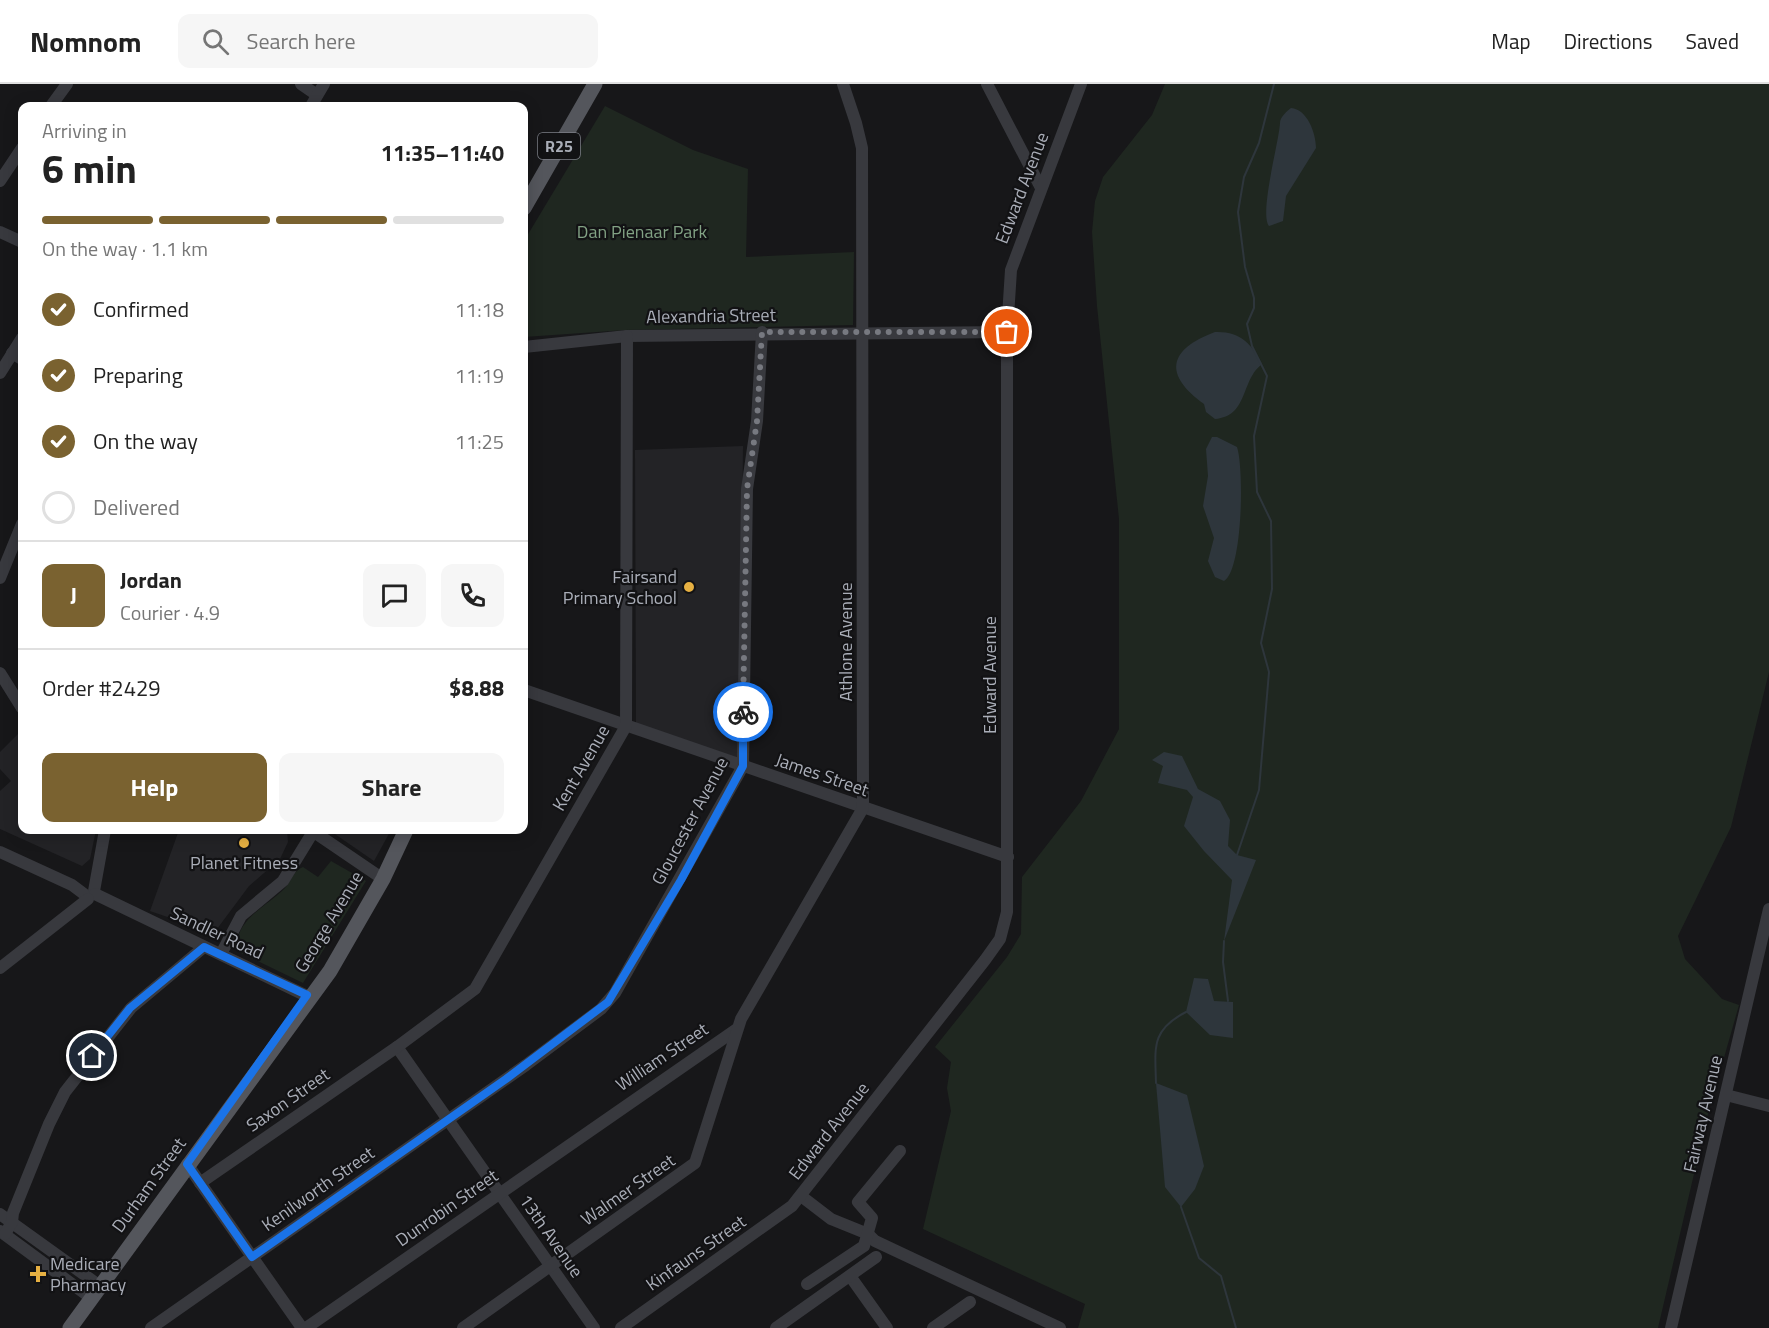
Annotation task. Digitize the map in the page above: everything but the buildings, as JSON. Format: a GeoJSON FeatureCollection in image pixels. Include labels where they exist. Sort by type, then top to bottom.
{"type":"FeatureCollection","features":[{"type":"Feature","properties":{"kind":"main road","name":"R25"},"geometry":{"type":"LineString","coordinates":[[528,201],[595,84]]}},
{"type":"Feature","properties":{"kind":"main road","name":"George Avenue"},"geometry":{"type":"LineString","coordinates":[[309,996],[341,953],[404,834]]}},
{"type":"Feature","properties":{"kind":"main road","name":"Durham Street"},"geometry":{"type":"LineString","coordinates":[[70,1328],[309,996]]}},
{"type":"Feature","properties":{"kind":"street"},"geometry":{"type":"LineString","coordinates":[[54,102],[67,84]]}},
{"type":"Feature","properties":{"kind":"street"},"geometry":{"type":"LineString","coordinates":[[301,84],[314,101],[324,84]]}},
{"type":"Feature","properties":{"kind":"street","name":"Athlone Avenue"},"geometry":{"type":"LineString","coordinates":[[695,1163],[737,1029],[863,808],[864,333],[861,140],[843,84]]}},
{"type":"Feature","properties":{"kind":"street"},"geometry":{"type":"LineString","coordinates":[[987,84],[1041,188]]}},
{"type":"Feature","properties":{"kind":"street","name":"Edward Avenue"},"geometry":{"type":"LineString","coordinates":[[792,1206],[1000,939],[1007,912],[1007,332],[1011,270],[1081,84]]}},
{"type":"Feature","properties":{"kind":"street"},"geometry":{"type":"LineString","coordinates":[[0,181],[18,154]]}},
{"type":"Feature","properties":{"kind":"street"},"geometry":{"type":"LineString","coordinates":[[0,232],[18,240]]}},
{"type":"Feature","properties":{"kind":"street","name":"Alexandria Street"},"geometry":{"type":"LineString","coordinates":[[528,347],[627,336],[762,332],[1007,332]]}},
{"type":"Feature","properties":{"kind":"street","name":"Gloucester Avenue"},"geometry":{"type":"LineString","coordinates":[[506,1079],[601,1009],[615,993],[743,766],[747,489],[757,421],[762,332]]}},
{"type":"Feature","properties":{"kind":"street","name":"Kent Avenue"},"geometry":{"type":"LineString","coordinates":[[397,1047],[475,989],[626,726],[627,336]]}},
{"type":"Feature","properties":{"kind":"street"},"geometry":{"type":"LineString","coordinates":[[0,373],[17,356]]}},
{"type":"Feature","properties":{"kind":"street"},"geometry":{"type":"LineString","coordinates":[[0,578],[18,534]]}},
{"type":"Feature","properties":{"kind":"street"},"geometry":{"type":"LineString","coordinates":[[0,674],[18,702]]}},
{"type":"Feature","properties":{"kind":"street","name":"James Street"},"geometry":{"type":"LineString","coordinates":[[528,691],[1008,857]]}},
{"type":"Feature","properties":{"kind":"street"},"geometry":{"type":"LineString","coordinates":[[0,968],[90,894],[97,876],[104,834]]}},
{"type":"Feature","properties":{"kind":"street"},"geometry":{"type":"LineString","coordinates":[[220,954],[241,916],[283,881],[310,834]]}},
{"type":"Feature","properties":{"kind":"street"},"geometry":{"type":"LineString","coordinates":[[317,834],[383,876]]}},
{"type":"Feature","properties":{"kind":"street","name":"Sandler Road"},"geometry":{"type":"LineString","coordinates":[[0,852],[309,996]]}},
{"type":"Feature","properties":{"kind":"street","name":"Fairway Avenue"},"geometry":{"type":"LineString","coordinates":[[1671,1328],[1769,909]]}},
{"type":"Feature","properties":{"kind":"street"},"geometry":{"type":"LineString","coordinates":[[95,1292],[2,1233],[6,1217],[65,1092],[130,1008],[204,947]]}},
{"type":"Feature","properties":{"kind":"street","name":"William Street"},"geometry":{"type":"LineString","coordinates":[[609,1116],[737,1029]]}},
{"type":"Feature","properties":{"kind":"street","name":"13th Avenue"},"geometry":{"type":"LineString","coordinates":[[397,1047],[594,1328]]}},
{"type":"Feature","properties":{"kind":"street","name":"Saxon Street"},"geometry":{"type":"LineString","coordinates":[[200,1183],[397,1047]]}},
{"type":"Feature","properties":{"kind":"street","name":"Kenilworth Street"},"geometry":{"type":"LineString","coordinates":[[151,1328],[506,1079]]}},
{"type":"Feature","properties":{"kind":"street"},"geometry":{"type":"LineString","coordinates":[[1726,1095],[1769,1106]]}},
{"type":"Feature","properties":{"kind":"street","name":"Dunrobin Street"},"geometry":{"type":"LineString","coordinates":[[304,1328],[609,1116]]}},
{"type":"Feature","properties":{"kind":"street"},"geometry":{"type":"LineString","coordinates":[[807,1284],[864,1246],[871,1215],[858,1202],[900,1151]]}},
{"type":"Feature","properties":{"kind":"street","name":"Walmer Street"},"geometry":{"type":"LineString","coordinates":[[463,1328],[695,1163]]}},
{"type":"Feature","properties":{"kind":"street"},"geometry":{"type":"LineString","coordinates":[[187,1164],[304,1328]]}},
{"type":"Feature","properties":{"kind":"street"},"geometry":{"type":"LineString","coordinates":[[801,1196],[831,1219],[868,1234],[875,1241],[1060,1328]]}},
{"type":"Feature","properties":{"kind":"street","name":"Kinfauns Street"},"geometry":{"type":"LineString","coordinates":[[621,1328],[792,1206]]}},
{"type":"Feature","properties":{"kind":"street"},"geometry":{"type":"LineString","coordinates":[[6,1217],[95,1292]]}},
{"type":"Feature","properties":{"kind":"street"},"geometry":{"type":"LineString","coordinates":[[776,1328],[876,1257]]}},
{"type":"Feature","properties":{"kind":"street"},"geometry":{"type":"LineString","coordinates":[[850,1276],[886,1328]]}},
{"type":"Feature","properties":{"kind":"street"},"geometry":{"type":"LineString","coordinates":[[933,1328],[970,1302]]}},
{"type":"Feature","properties":{"kind":"shaded area"},"geometry":{"type":"Polygon","coordinates":[[[1291,108],[1297,109],[1306,117],[1316,148],[1286,196],[1283,221],[1269,226],[1266,208],[1280,121],[1291,108]]]}},
{"type":"Feature","properties":{"kind":"shaded area"},"geometry":{"type":"Polygon","coordinates":[[[1215,332],[1224,332],[1244,340],[1254,350],[1262,364],[1250,379],[1234,412],[1215,419],[1206,412],[1204,404],[1182,383],[1176,364],[1187,347],[1215,332]]]}},
{"type":"Feature","properties":{"kind":"shaded area"},"geometry":{"type":"Polygon","coordinates":[[[1212,437],[1217,437],[1237,447],[1241,475],[1240,517],[1235,558],[1230,573],[1224,581],[1215,577],[1208,561],[1214,538],[1203,506],[1208,476],[1206,449],[1212,437]]]}},
{"type":"Feature","properties":{"kind":"shaded area","name":"Fairsand Primary School"},"geometry":{"type":"Polygon","coordinates":[[[743,446],[740,759],[636,724],[635,450],[743,446]]]}},
{"type":"Feature","properties":{"kind":"shaded area"},"geometry":{"type":"Polygon","coordinates":[[[18,734],[18,834],[95,834],[90,859],[82,866],[0,829],[0,791],[11,781],[0,769],[0,752],[18,734]]]}},
{"type":"Feature","properties":{"kind":"shaded area"},"geometry":{"type":"Polygon","coordinates":[[[1164,752],[1182,756],[1198,789],[1220,801],[1230,820],[1228,846],[1237,855],[1256,860],[1224,941],[1232,880],[1184,826],[1193,797],[1187,790],[1158,783],[1163,766],[1152,760],[1164,752]]]}},
{"type":"Feature","properties":{"kind":"shaded area"},"geometry":{"type":"Polygon","coordinates":[[[178,834],[287,834],[288,842],[280,859],[249,886],[214,933],[150,911],[178,834]]]}},
{"type":"Feature","properties":{"kind":"shaded area"},"geometry":{"type":"Polygon","coordinates":[[[335,834],[389,834],[374,861],[335,834]]]}},
{"type":"Feature","properties":{"kind":"shaded area"},"geometry":{"type":"Polygon","coordinates":[[[1194,978],[1208,979],[1214,1001],[1233,1002],[1233,1038],[1210,1035],[1186,1012],[1194,978]]]}},
{"type":"Feature","properties":{"kind":"shaded area"},"geometry":{"type":"Polygon","coordinates":[[[1156,1083],[1187,1095],[1204,1166],[1195,1189],[1181,1207],[1165,1187],[1156,1083]]]}},
{"type":"Feature","properties":{"kind":"green space"},"geometry":{"type":"Polygon","coordinates":[[[1165,84],[1769,84],[1769,672],[1731,827],[1678,936],[1685,959],[1722,999],[1739,1005],[1708,1114],[1658,1328],[1078,1328],[1085,1304],[923,1229],[951,1111],[947,1088],[951,1062],[935,1047],[1007,957],[1021,934],[1022,877],[1081,801],[1119,729],[1119,519],[1097,306],[1092,232],[1095,201],[1103,177],[1152,115],[1165,84]]]}},
{"type":"Feature","properties":{"kind":"green space","name":"Dan Pienaar Park"},"geometry":{"type":"Polygon","coordinates":[[[605,106],[693,150],[748,169],[746,257],[854,252],[853,325],[626,330],[528,337],[528,234],[605,106]]]}},
{"type":"Feature","properties":{"kind":"green space"},"geometry":{"type":"Polygon","coordinates":[[[331,861],[366,881],[303,983],[239,952],[240,932],[252,915],[278,895],[297,871],[303,867],[318,877],[331,861]]]}},
{"type":"Feature","properties":{"kind":"waterway"},"geometry":{"type":"LineString","coordinates":[[1237,855],[1259,790],[1269,672],[1261,643],[1272,589],[1271,521],[1257,492],[1254,436],[1267,376],[1252,346],[1247,324],[1254,308],[1254,298],[1245,267],[1238,212],[1244,177],[1259,143],[1274,84]]}},
{"type":"Feature","properties":{"kind":"waterway"},"geometry":{"type":"LineString","coordinates":[[1224,941],[1223,962],[1228,1001]]}},
{"type":"Feature","properties":{"kind":"waterway"},"geometry":{"type":"LineString","coordinates":[[1156,1083],[1155,1059],[1161,1033],[1166,1026],[1186,1012]]}},
{"type":"Feature","properties":{"kind":"waterway"},"geometry":{"type":"LineString","coordinates":[[1181,1207],[1199,1258],[1221,1276],[1236,1328]]}},
{"type":"Feature","properties":{"kind":"way so far"},"geometry":{"type":"LineString","coordinates":[[743,712],[747,489],[757,421],[762,332],[1007,332]]}},
{"type":"Feature","properties":{"kind":"place","name":"Fairsand Primary School"},"geometry":{"type":"Point","coordinates":[689,587]}},
{"type":"Feature","properties":{"kind":"place","name":"Planet Fitness"},"geometry":{"type":"Point","coordinates":[244,843]}},
{"type":"Feature","properties":{"kind":"place","name":"Medicare Pharmacy"},"geometry":{"type":"Point","coordinates":[38,1274]}},
{"type":"Feature","properties":{"kind":"route"},"geometry":{"type":"LineString","coordinates":[[92,1056],[130,1008],[204,947],[307,995],[283,1026],[260,1065],[187,1164],[252,1257],[506,1079],[608,1002],[681,880],[743,766],[743,712]]}}]}
